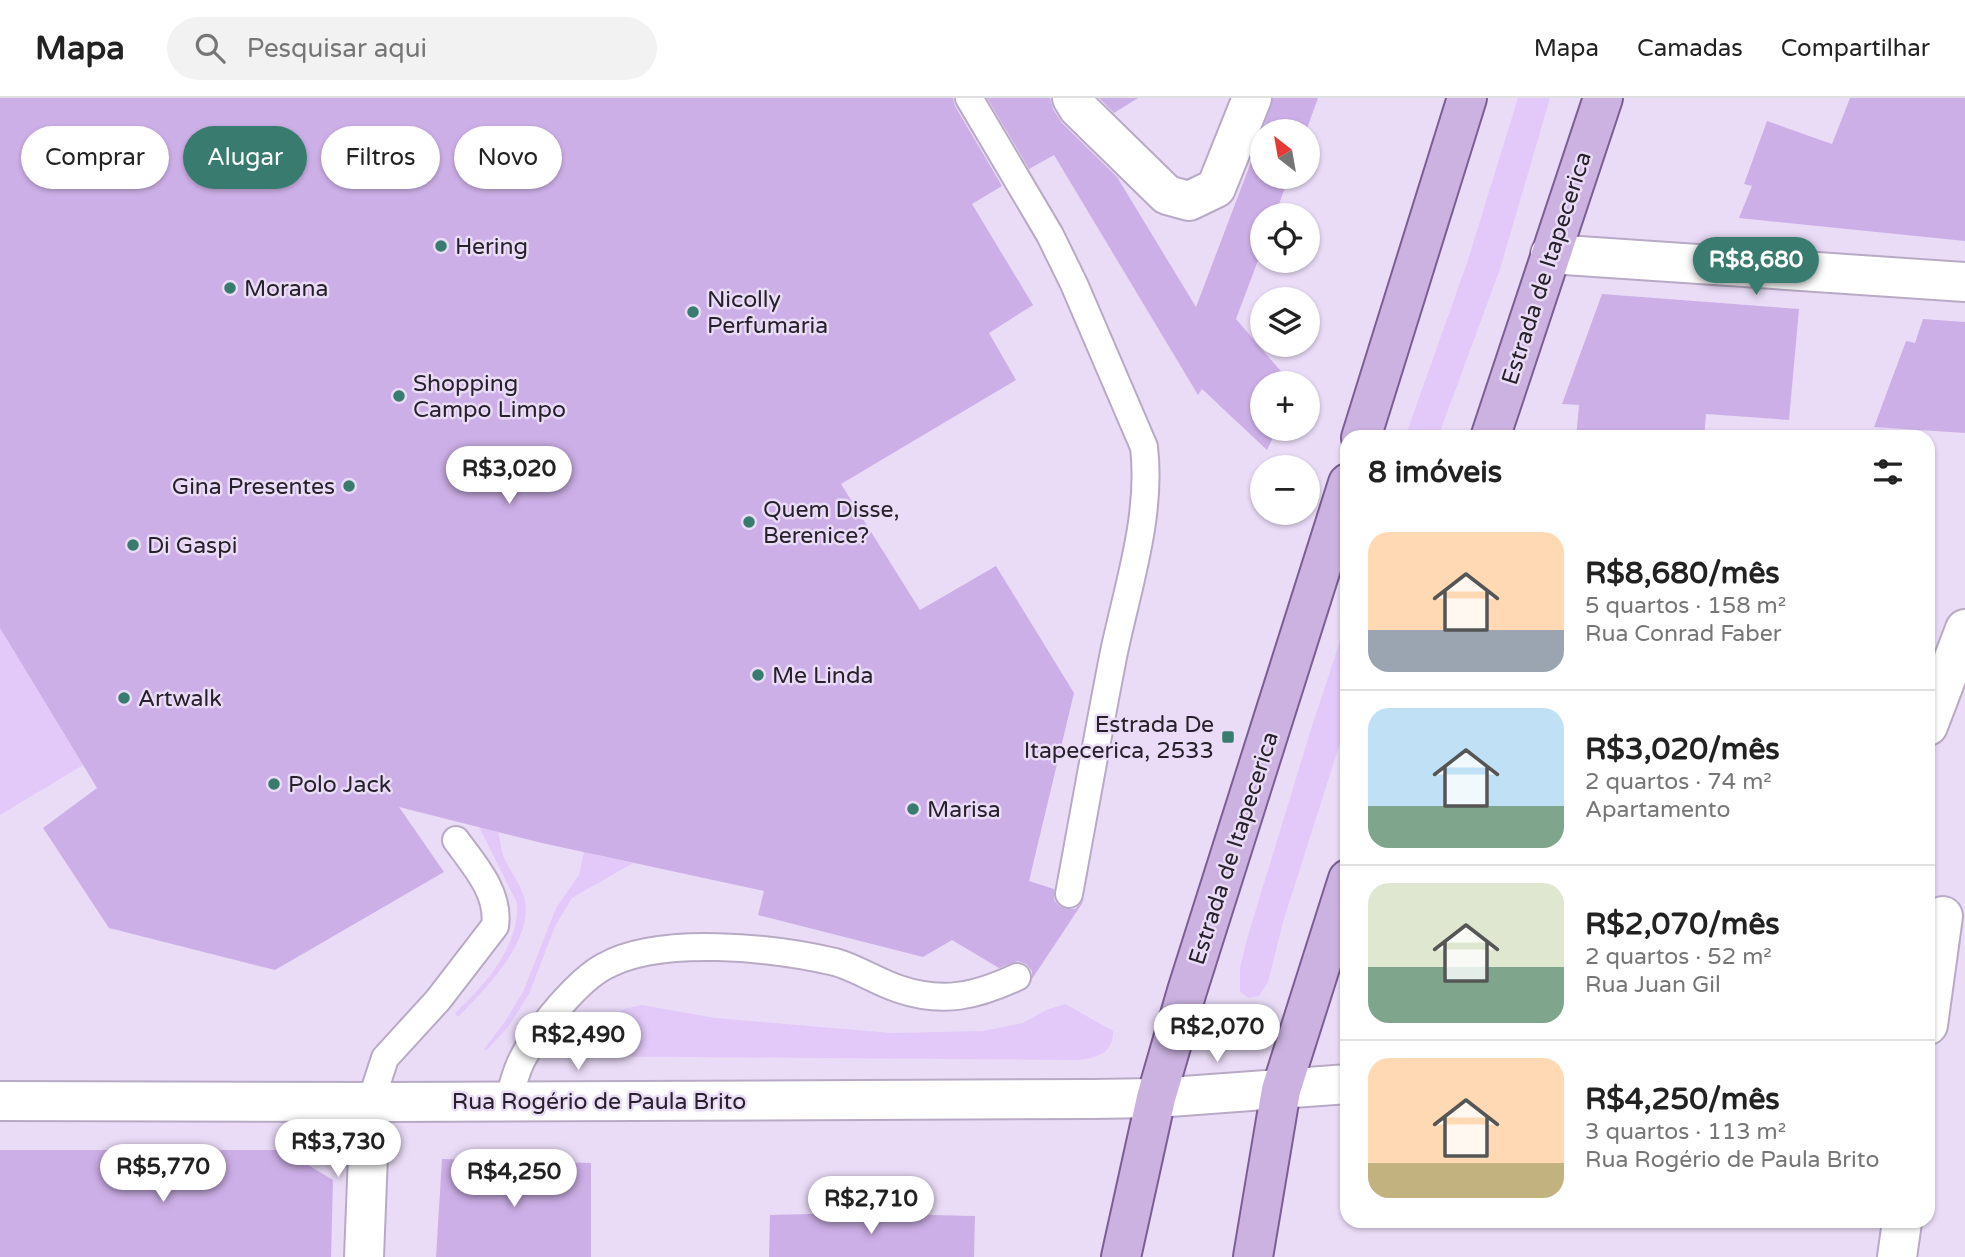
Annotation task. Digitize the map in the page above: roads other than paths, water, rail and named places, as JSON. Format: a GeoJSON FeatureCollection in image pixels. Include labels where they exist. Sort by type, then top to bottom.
{"type":"FeatureCollection","features":[{"type":"Feature","properties":{"kind":"main road"},"geometry":{"type":"LineString","coordinates":[[1364,430],[1467,98]]}},
{"type":"Feature","properties":{"kind":"main road","name":"Estrada de Itapecerica"},"geometry":{"type":"LineString","coordinates":[[1493,430],[1604,98]]}},
{"type":"Feature","properties":{"kind":"main road","name":"Estrada de Itapecerica"},"geometry":{"type":"LineString","coordinates":[[1121,1257],[1156,1098],[1187,991],[1340,508]]}},
{"type":"Feature","properties":{"kind":"main road"},"geometry":{"type":"LineString","coordinates":[[1253,1257],[1281,1090],[1340,904]]}},
{"type":"Feature","properties":{"kind":"street"},"geometry":{"type":"LineString","coordinates":[[1072,98],[1078,108],[1167,195],[1189,201],[1216,188],[1252,98]]}},
{"type":"Feature","properties":{"kind":"street"},"geometry":{"type":"LineString","coordinates":[[1550,254],[1965,282]]}},
{"type":"Feature","properties":{"kind":"street"},"geometry":{"type":"LineString","coordinates":[[1935,708],[1965,629]]}},
{"type":"Feature","properties":{"kind":"street"},"geometry":{"type":"LineString","coordinates":[[1935,982],[1946,915]]}},
{"type":"Feature","properties":{"kind":"street","name":"Rua Rogério de Paula Brito"},"geometry":{"type":"LineString","coordinates":[[0,1101],[370,1104],[1156,1098],[1340,1085]]}},
{"type":"Feature","properties":{"kind":"street"},"geometry":{"type":"LineString","coordinates":[[364,1257],[370,1104]]}},
{"type":"Feature","properties":{"kind":"street"},"geometry":{"type":"LineString","coordinates":[[1897,1257],[1901,1228]]}},
{"type":"Feature","properties":{"kind":"lane"},"geometry":{"type":"LineString","coordinates":[[969,98],[1050,235],[1144,447],[1147,474],[1142,518],[1069,894]]}},
{"type":"Feature","properties":{"kind":"lane"},"geometry":{"type":"LineString","coordinates":[[370,1104],[385,1058],[438,1000],[495,926],[497,914],[490,891],[456,840]]}},
{"type":"Feature","properties":{"kind":"lane"},"geometry":{"type":"LineString","coordinates":[[508,1101],[523,1056],[559,1006],[582,982],[604,966],[661,949],[747,948],[837,962],[900,990],[927,996],[959,998],[989,990],[1017,977]]}},
{"type":"Feature","properties":{"kind":"place","name":"Hering"},"geometry":{"type":"Point","coordinates":[441,246]}},
{"type":"Feature","properties":{"kind":"place","name":"Morana"},"geometry":{"type":"Point","coordinates":[230,288]}},
{"type":"Feature","properties":{"kind":"place","name":"Nicolly Perfumaria"},"geometry":{"type":"Point","coordinates":[693,312]}},
{"type":"Feature","properties":{"kind":"place","name":"Shopping Campo Limpo"},"geometry":{"type":"Point","coordinates":[399,396]}},
{"type":"Feature","properties":{"kind":"place","name":"Gina Presentes"},"geometry":{"type":"Point","coordinates":[349,486]}},
{"type":"Feature","properties":{"kind":"place","name":"Quem Disse, Berenice?"},"geometry":{"type":"Point","coordinates":[749,522]}},
{"type":"Feature","properties":{"kind":"place","name":"Di Gaspi"},"geometry":{"type":"Point","coordinates":[133,545]}},
{"type":"Feature","properties":{"kind":"place","name":"Me Linda"},"geometry":{"type":"Point","coordinates":[758,675]}},
{"type":"Feature","properties":{"kind":"place","name":"Artwalk"},"geometry":{"type":"Point","coordinates":[124,698]}},
{"type":"Feature","properties":{"kind":"place","name":"Estrada De Itapecerica, 2533"},"geometry":{"type":"Point","coordinates":[1228,737]}},
{"type":"Feature","properties":{"kind":"place","name":"Polo Jack"},"geometry":{"type":"Point","coordinates":[274,784]}},
{"type":"Feature","properties":{"kind":"place","name":"Marisa"},"geometry":{"type":"Point","coordinates":[913,809]}}]}
